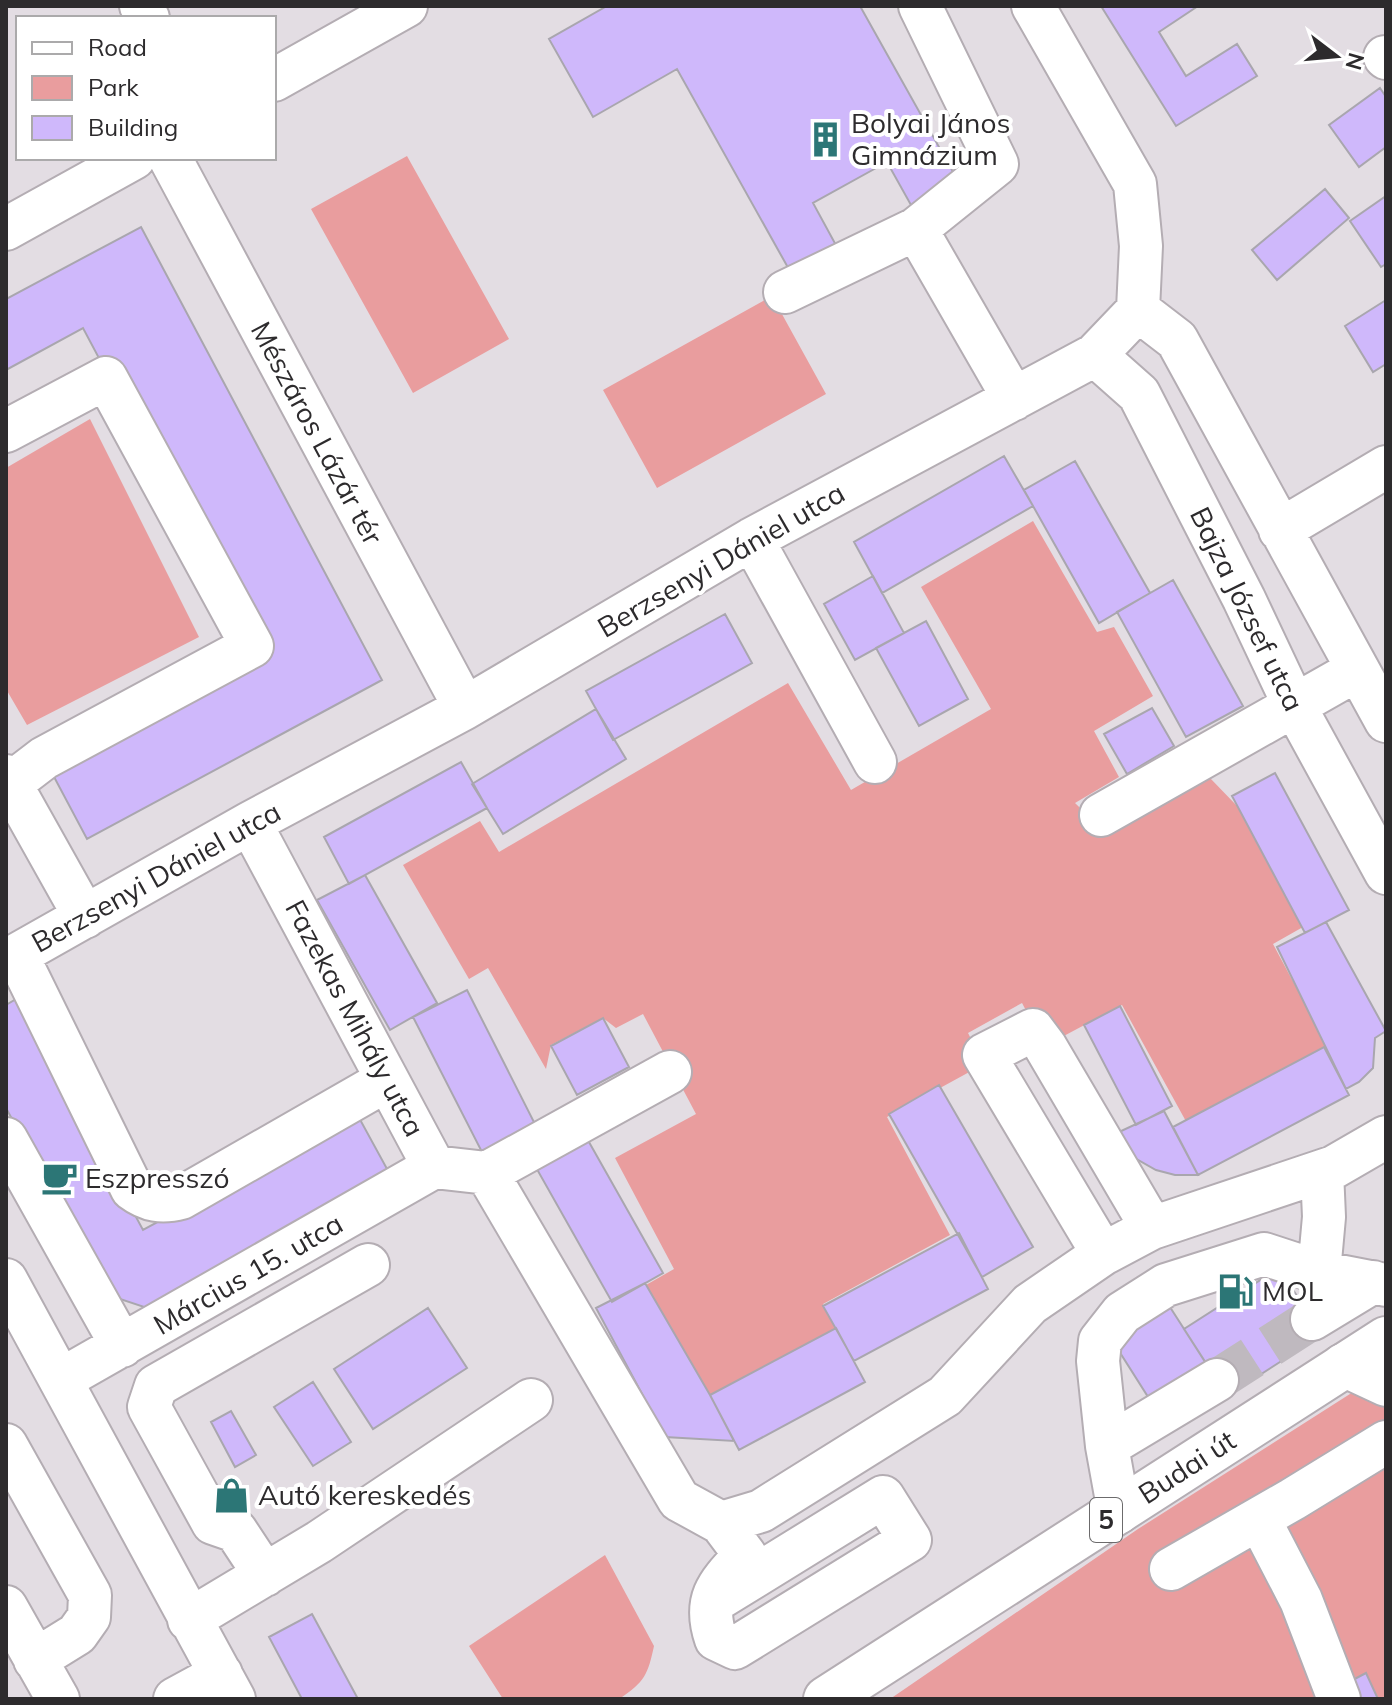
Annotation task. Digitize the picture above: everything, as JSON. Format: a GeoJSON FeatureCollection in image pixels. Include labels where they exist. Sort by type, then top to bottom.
{"type":"FeatureCollection","features":[{"type":"Feature","properties":{"kind":"main road","name":"Budai út"},"geometry":{"type":"LineString","coordinates":[[826,1699],[1386,1339]]}},
{"type":"Feature","properties":{"kind":"street"},"geometry":{"type":"LineString","coordinates":[[276,79],[406,6]]}},
{"type":"Feature","properties":{"kind":"street"},"geometry":{"type":"LineString","coordinates":[[785,292],[916,229],[997,164],[920,6]]}},
{"type":"Feature","properties":{"kind":"street"},"geometry":{"type":"LineString","coordinates":[[1033,6],[1135,184],[1141,246],[1138,310],[1177,340],[1386,721]]}},
{"type":"Feature","properties":{"kind":"street"},"geometry":{"type":"LineString","coordinates":[[6,229],[130,160]]}},
{"type":"Feature","properties":{"kind":"street","name":"Mészáros Lázár tér"},"geometry":{"type":"LineString","coordinates":[[171,160],[465,708]]}},
{"type":"Feature","properties":{"kind":"street"},"geometry":{"type":"LineString","coordinates":[[916,229],[1014,399]]}},
{"type":"Feature","properties":{"kind":"street","name":"Berzsenyi Dániel utca"},"geometry":{"type":"LineString","coordinates":[[11,958],[250,823],[465,708],[752,539],[1095,355],[1138,310]]}},
{"type":"Feature","properties":{"kind":"street","name":"Bajza József utca"},"geometry":{"type":"LineString","coordinates":[[1095,355],[1139,394],[1244,599],[1294,705],[1386,873]]}},
{"type":"Feature","properties":{"kind":"street"},"geometry":{"type":"LineString","coordinates":[[6,431],[106,378],[252,646],[8,780],[85,917]]}},
{"type":"Feature","properties":{"kind":"street"},"geometry":{"type":"LineString","coordinates":[[1280,530],[1386,467]]}},
{"type":"Feature","properties":{"kind":"street"},"geometry":{"type":"LineString","coordinates":[[752,539],[875,762]]}},
{"type":"Feature","properties":{"kind":"street"},"geometry":{"type":"LineString","coordinates":[[1101,815],[1357,670]]}},
{"type":"Feature","properties":{"kind":"street","name":"Fazekas Mihály utca"},"geometry":{"type":"LineString","coordinates":[[250,823],[434,1167],[487,1173]]}},
{"type":"Feature","properties":{"kind":"street"},"geometry":{"type":"LineString","coordinates":[[11,958],[132,1189],[144,1198],[166,1202],[181,1198],[387,1080]]}},
{"type":"Feature","properties":{"kind":"street"},"geometry":{"type":"LineString","coordinates":[[1103,1254],[984,1055],[1033,1030],[1152,1228]]}},
{"type":"Feature","properties":{"kind":"street"},"geometry":{"type":"LineString","coordinates":[[670,1072],[487,1173],[679,1500],[743,1550],[793,1612]]}},
{"type":"Feature","properties":{"kind":"street"},"geometry":{"type":"LineString","coordinates":[[743,1550],[837,1526],[883,1497],[910,1540],[735,1648],[716,1639],[709,1619],[717,1586],[743,1550],[761,1511],[945,1396],[1030,1304],[1103,1254],[1152,1228],[1322,1171],[1386,1137]]}},
{"type":"Feature","properties":{"kind":"street"},"geometry":{"type":"LineString","coordinates":[[6,1139],[122,1346]]}},
{"type":"Feature","properties":{"kind":"street","name":"Március 15. utca"},"geometry":{"type":"LineString","coordinates":[[62,1379],[434,1167]]}},
{"type":"Feature","properties":{"kind":"street"},"geometry":{"type":"LineString","coordinates":[[1319,1272],[1324,1217],[1322,1171]]}},
{"type":"Feature","properties":{"kind":"street"},"geometry":{"type":"LineString","coordinates":[[1119,1512],[1107,1446],[1098,1361],[1100,1341],[1122,1313],[1166,1285],[1264,1254],[1319,1272],[1380,1284]]}},
{"type":"Feature","properties":{"kind":"street"},"geometry":{"type":"LineString","coordinates":[[265,1575],[236,1531],[213,1523],[149,1407],[152,1396],[156,1386],[368,1265]]}},
{"type":"Feature","properties":{"kind":"street"},"geometry":{"type":"LineString","coordinates":[[6,1280],[227,1686],[175,1699]]}},
{"type":"Feature","properties":{"kind":"street"},"geometry":{"type":"LineString","coordinates":[[1312,1319],[1380,1284]]}},
{"type":"Feature","properties":{"kind":"street"},"geometry":{"type":"LineString","coordinates":[[1343,1365],[1386,1385]]}},
{"type":"Feature","properties":{"kind":"street"},"geometry":{"type":"LineString","coordinates":[[1107,1446],[1217,1380]]}},
{"type":"Feature","properties":{"kind":"street"},"geometry":{"type":"LineString","coordinates":[[189,1620],[319,1542],[531,1400]]}},
{"type":"Feature","properties":{"kind":"street"},"geometry":{"type":"LineString","coordinates":[[1171,1569],[1386,1442]]}},
{"type":"Feature","properties":{"kind":"street"},"geometry":{"type":"LineString","coordinates":[[6,1445],[90,1595],[89,1617],[77,1634],[35,1660]]}},
{"type":"Feature","properties":{"kind":"street"},"geometry":{"type":"LineString","coordinates":[[1259,1519],[1301,1600],[1339,1699]]}},
{"type":"Feature","properties":{"kind":"street"},"geometry":{"type":"LineString","coordinates":[[837,1526],[862,1569]]}},
{"type":"Feature","properties":{"kind":"street"},"geometry":{"type":"LineString","coordinates":[[6,1607],[58,1699]]}},
{"type":"Feature","properties":{"kind":"green space"},"geometry":{"type":"Polygon","coordinates":[[[407,156],[509,339],[413,393],[311,209],[407,156]]]}},
{"type":"Feature","properties":{"kind":"green space"},"geometry":{"type":"Polygon","coordinates":[[[772,296],[826,394],[657,488],[603,390],[772,296]]]}},
{"type":"Feature","properties":{"kind":"green space"},"geometry":{"type":"Polygon","coordinates":[[[90,419],[199,637],[27,725],[6,689],[6,468],[90,419]]]}},
{"type":"Feature","properties":{"kind":"green space"},"geometry":{"type":"Polygon","coordinates":[[[1033,521],[1097,632],[1114,627],[1153,696],[1094,731],[1119,777],[1075,803],[1108,835],[1210,778],[1238,807],[1303,927],[1273,944],[1329,1049],[1188,1125],[1122,1005],[1045,1046],[1022,1003],[968,1033],[984,1064],[887,1117],[950,1235],[823,1304],[837,1331],[709,1400],[646,1285],[674,1269],[615,1158],[696,1114],[643,1014],[616,1028],[603,1018],[551,1045],[546,1069],[488,968],[469,979],[403,865],[480,821],[499,852],[788,683],[851,790],[991,709],[921,587],[1033,521]]]}},
{"type":"Feature","properties":{"kind":"green space"},"geometry":{"type":"Polygon","coordinates":[[[1386,1371],[1386,1699],[890,1699],[1138,1529],[1386,1371]]]}},
{"type":"Feature","properties":{"kind":"green space"},"geometry":{"type":"Polygon","coordinates":[[[605,1555],[654,1646],[644,1677],[619,1699],[503,1699],[469,1646],[605,1555]]]}},
{"type":"Feature","properties":{"kind":"building","name":"Bolyai János Gimnázium"},"geometry":{"type":"Polygon","coordinates":[[[607,6],[860,6],[962,188],[916,214],[887,162],[813,203],[837,247],[791,273],[677,69],[593,117],[549,39],[607,6]]]}},
{"type":"Feature","properties":{"kind":"building"},"geometry":{"type":"Polygon","coordinates":[[[1101,6],[1198,6],[1159,32],[1186,76],[1237,44],[1257,76],[1176,126],[1101,6]]]}},
{"type":"Feature","properties":{"kind":"building"},"geometry":{"type":"Polygon","coordinates":[[[1380,88],[1386,97],[1386,147],[1359,167],[1329,125],[1380,88]]]}},
{"type":"Feature","properties":{"kind":"building"},"geometry":{"type":"Polygon","coordinates":[[[1325,189],[1349,218],[1277,280],[1252,250],[1325,189]]]}},
{"type":"Feature","properties":{"kind":"building"},"geometry":{"type":"Polygon","coordinates":[[[1386,196],[1386,264],[1381,267],[1350,221],[1386,196]]]}},
{"type":"Feature","properties":{"kind":"building"},"geometry":{"type":"Polygon","coordinates":[[[141,227],[382,680],[87,839],[44,758],[252,646],[83,328],[6,370],[6,299],[141,227]]]}},
{"type":"Feature","properties":{"kind":"building"},"geometry":{"type":"Polygon","coordinates":[[[1386,300],[1386,364],[1373,372],[1345,326],[1386,300]]]}},
{"type":"Feature","properties":{"kind":"building"},"geometry":{"type":"Polygon","coordinates":[[[1004,456],[1033,506],[882,593],[854,542],[1004,456]]]}},
{"type":"Feature","properties":{"kind":"building"},"geometry":{"type":"Polygon","coordinates":[[[1075,461],[1150,593],[1099,623],[1024,490],[1075,461]]]}},
{"type":"Feature","properties":{"kind":"building"},"geometry":{"type":"Polygon","coordinates":[[[873,576],[904,633],[855,660],[824,604],[873,576]]]}},
{"type":"Feature","properties":{"kind":"building"},"geometry":{"type":"Polygon","coordinates":[[[1173,580],[1243,706],[1186,737],[1117,612],[1173,580]]]}},
{"type":"Feature","properties":{"kind":"building"},"geometry":{"type":"Polygon","coordinates":[[[725,614],[752,663],[613,740],[586,691],[725,614]]]}},
{"type":"Feature","properties":{"kind":"building"},"geometry":{"type":"Polygon","coordinates":[[[926,621],[968,699],[919,726],[876,648],[926,621]]]}},
{"type":"Feature","properties":{"kind":"building"},"geometry":{"type":"Polygon","coordinates":[[[1152,708],[1174,746],[1127,774],[1104,734],[1152,708]]]}},
{"type":"Feature","properties":{"kind":"building"},"geometry":{"type":"Polygon","coordinates":[[[596,709],[626,759],[503,834],[472,784],[596,709]]]}},
{"type":"Feature","properties":{"kind":"building"},"geometry":{"type":"Polygon","coordinates":[[[461,762],[487,808],[349,884],[324,837],[461,762]]]}},
{"type":"Feature","properties":{"kind":"building"},"geometry":{"type":"Polygon","coordinates":[[[1275,773],[1349,910],[1305,933],[1232,796],[1275,773]]]}},
{"type":"Feature","properties":{"kind":"building"},"geometry":{"type":"Polygon","coordinates":[[[365,875],[437,1003],[390,1030],[317,900],[365,875]]]}},
{"type":"Feature","properties":{"kind":"building"},"geometry":{"type":"Polygon","coordinates":[[[1326,922],[1386,1031],[1375,1038],[1373,1068],[1359,1082],[1346,1089],[1277,947],[1326,922]]]}},
{"type":"Feature","properties":{"kind":"building"},"geometry":{"type":"Polygon","coordinates":[[[467,990],[538,1130],[485,1158],[413,1017],[467,990]]]}},
{"type":"Feature","properties":{"kind":"building"},"geometry":{"type":"Polygon","coordinates":[[[18,998],[143,1230],[357,1114],[392,1178],[150,1309],[108,1295],[6,1108],[6,1005],[18,998]]]}},
{"type":"Feature","properties":{"kind":"building"},"geometry":{"type":"Polygon","coordinates":[[[1120,1006],[1172,1106],[1136,1125],[1084,1025],[1120,1006]]]}},
{"type":"Feature","properties":{"kind":"building"},"geometry":{"type":"Polygon","coordinates":[[[603,1018],[629,1067],[577,1095],[551,1046],[603,1018]]]}},
{"type":"Feature","properties":{"kind":"building"},"geometry":{"type":"Polygon","coordinates":[[[1324,1047],[1349,1095],[1198,1175],[1173,1127],[1324,1047]]]}},
{"type":"Feature","properties":{"kind":"building"},"geometry":{"type":"Polygon","coordinates":[[[939,1085],[1033,1247],[982,1277],[889,1114],[939,1085]]]}},
{"type":"Feature","properties":{"kind":"building"},"geometry":{"type":"Polygon","coordinates":[[[1164,1111],[1198,1175],[1175,1175],[1156,1170],[1133,1157],[1119,1132],[1164,1111]]]}},
{"type":"Feature","properties":{"kind":"building"},"geometry":{"type":"Polygon","coordinates":[[[585,1135],[663,1273],[612,1302],[534,1164],[585,1135]]]}},
{"type":"Feature","properties":{"kind":"building"},"geometry":{"type":"Polygon","coordinates":[[[959,1233],[988,1289],[854,1361],[823,1306],[959,1233]]]}},
{"type":"Feature","properties":{"kind":"building"},"geometry":{"type":"Polygon","coordinates":[[[1279,1268],[1322,1335],[1227,1396],[1184,1329],[1279,1268]]]}},
{"type":"Feature","properties":{"kind":"building"},"geometry":{"type":"Polygon","coordinates":[[[645,1283],[734,1441],[665,1437],[596,1308],[645,1283]]]}},
{"type":"Feature","properties":{"kind":"building"},"geometry":{"type":"Polygon","coordinates":[[[1168,1304],[1213,1374],[1157,1411],[1112,1340],[1168,1304]]]}},
{"type":"Feature","properties":{"kind":"building"},"geometry":{"type":"Polygon","coordinates":[[[428,1308],[467,1368],[373,1429],[334,1369],[428,1308]]]}},
{"type":"Feature","properties":{"kind":"building"},"geometry":{"type":"Polygon","coordinates":[[[836,1328],[865,1382],[739,1450],[710,1395],[836,1328]]]}},
{"type":"Feature","properties":{"kind":"building"},"geometry":{"type":"Polygon","coordinates":[[[313,1382],[351,1442],[313,1466],[274,1407],[313,1382]]]}},
{"type":"Feature","properties":{"kind":"building"},"geometry":{"type":"Polygon","coordinates":[[[231,1411],[256,1455],[235,1467],[211,1422],[231,1411]]]}},
{"type":"Feature","properties":{"kind":"building"},"geometry":{"type":"Polygon","coordinates":[[[312,1614],[358,1699],[302,1699],[269,1637],[312,1614]]]}},
{"type":"Feature","properties":{"kind":"building"},"geometry":{"type":"Polygon","coordinates":[[[1366,1673],[1378,1699],[1355,1699],[1347,1683],[1366,1673]]]}},
{"type":"Feature","properties":{"kind":"tunnel"},"geometry":{"type":"LineString","coordinates":[[1217,1380],[1312,1319]]}},
{"type":"Feature","properties":{"kind":"place","name":"Bolyai János Gimnázium"},"geometry":{"type":"Point","coordinates":[825,139]}},
{"type":"Feature","properties":{"kind":"place","name":"Eszpresszó"},"geometry":{"type":"Point","coordinates":[59,1178]}},
{"type":"Feature","properties":{"kind":"place","name":"MOL"},"geometry":{"type":"Point","coordinates":[1236,1291]}},
{"type":"Feature","properties":{"kind":"place","name":"Autó kereskedés"},"geometry":{"type":"Point","coordinates":[232,1495]}}]}
